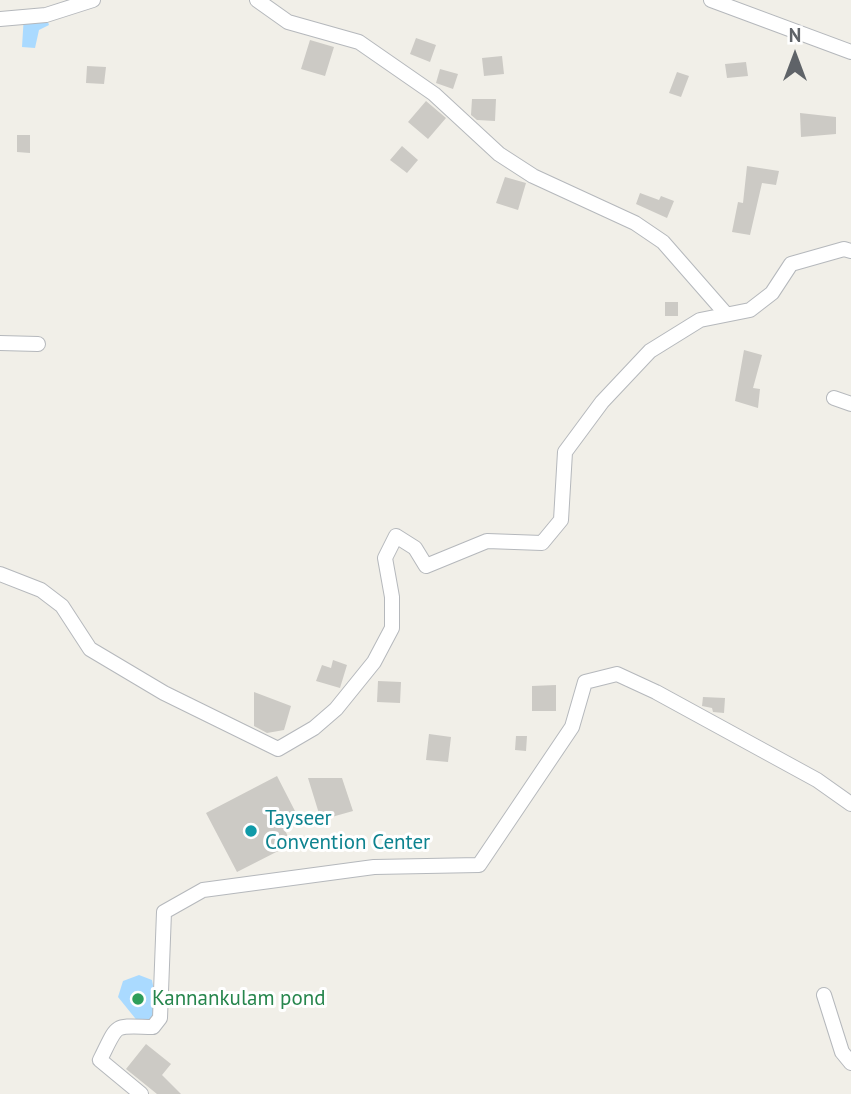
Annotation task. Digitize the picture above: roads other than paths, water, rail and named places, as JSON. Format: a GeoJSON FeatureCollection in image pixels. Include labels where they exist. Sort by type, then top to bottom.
{"type":"FeatureCollection","features":[{"type":"Feature","properties":{"kind":"street"},"geometry":{"type":"LineString","coordinates":[[0,19],[47,15],[93,0]]}},
{"type":"Feature","properties":{"kind":"street"},"geometry":{"type":"LineString","coordinates":[[257,0],[288,22],[359,42],[434,94],[499,154],[533,176],[601,204],[644,229],[663,242],[726,314]]}},
{"type":"Feature","properties":{"kind":"street"},"geometry":{"type":"LineString","coordinates":[[710,0],[851,51]]}},
{"type":"Feature","properties":{"kind":"street"},"geometry":{"type":"LineString","coordinates":[[0,574],[41,590],[62,606],[90,649],[163,693],[278,749],[314,728],[336,709],[373,662],[392,628],[392,597],[385,558],[396,536],[415,548],[426,566],[487,541],[542,542],[561,520],[565,452],[602,402],[650,351],[700,320],[750,310],[772,293],[791,264],[844,248],[851,251]]}},
{"type":"Feature","properties":{"kind":"street"},"geometry":{"type":"LineString","coordinates":[[0,343],[38,344]]}},
{"type":"Feature","properties":{"kind":"street"},"geometry":{"type":"LineString","coordinates":[[834,398],[851,404]]}},
{"type":"Feature","properties":{"kind":"street"},"geometry":{"type":"LineString","coordinates":[[141,1094],[100,1060],[115,1030],[124,1024],[153,1027],[160,1018],[164,912],[203,890],[374,867],[480,865],[572,727],[585,682],[617,674],[656,692],[817,780],[851,804]]}},
{"type":"Feature","properties":{"kind":"street"},"geometry":{"type":"LineString","coordinates":[[824,995],[842,1052],[851,1063]]}},
{"type":"Feature","properties":{"kind":"water"},"geometry":{"type":"Polygon","coordinates":[[[24,15],[46,16],[49,25],[39,30],[35,48],[22,47],[24,15]]]}},
{"type":"Feature","properties":{"kind":"water"},"geometry":{"type":"Polygon","coordinates":[[[139,975],[152,980],[158,1012],[154,1020],[139,1023],[118,997],[123,981],[139,975]]]}},
{"type":"Feature","properties":{"kind":"place","name":"Tayseer Convention Center"},"geometry":{"type":"Point","coordinates":[251,831]}},
{"type":"Feature","properties":{"kind":"place","name":"Kannankulam pond"},"geometry":{"type":"Point","coordinates":[138,999]}}]}
